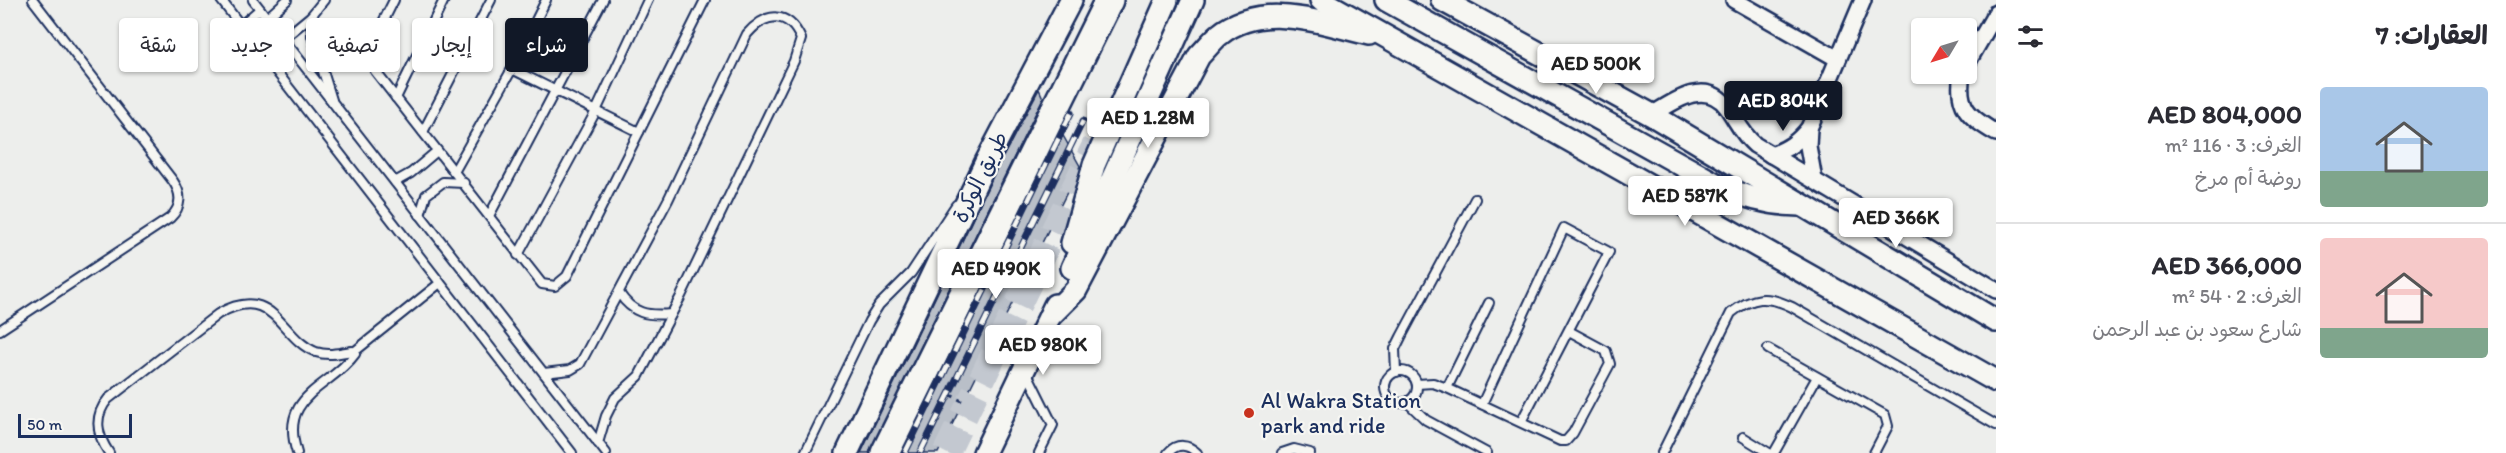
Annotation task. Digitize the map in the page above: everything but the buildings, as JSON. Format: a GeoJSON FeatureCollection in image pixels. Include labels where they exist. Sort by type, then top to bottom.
{"type":"FeatureCollection","features":[{"type":"Feature","properties":{"kind":"highway","name":"طريق الوكرة"},"geometry":{"type":"LineString","coordinates":[[885,453],[1110,0]]}},
{"type":"Feature","properties":{"kind":"main road","name":"طريق الوكرة"},"geometry":{"type":"LineString","coordinates":[[846,453],[985,164],[1071,0]]}},
{"type":"Feature","properties":{"kind":"main road"},"geometry":{"type":"LineString","coordinates":[[1066,282],[1073,239],[1094,165],[1167,0]]}},
{"type":"Feature","properties":{"kind":"main road"},"geometry":{"type":"LineString","coordinates":[[984,453],[1066,282],[1193,0]]}},
{"type":"Feature","properties":{"kind":"main road"},"geometry":{"type":"LineString","coordinates":[[1321,0],[1996,381]]}},
{"type":"Feature","properties":{"kind":"main road"},"geometry":{"type":"LineString","coordinates":[[1386,0],[1714,183],[1742,196],[1772,204],[1803,205]]}},
{"type":"Feature","properties":{"kind":"main road"},"geometry":{"type":"LineString","coordinates":[[1442,0],[1652,115],[1996,321]]}},
{"type":"Feature","properties":{"kind":"main road"},"geometry":{"type":"LineString","coordinates":[[1050,316],[1076,290],[1199,56],[1220,34],[1246,21],[1275,15],[1392,39]]}},
{"type":"Feature","properties":{"kind":"street"},"geometry":{"type":"LineString","coordinates":[[1734,0],[1838,59]]}},
{"type":"Feature","properties":{"kind":"street"},"geometry":{"type":"LineString","coordinates":[[1771,155],[1786,150],[1799,141],[1809,128],[1863,0]]}},
{"type":"Feature","properties":{"kind":"street"},"geometry":{"type":"LineString","coordinates":[[1977,46],[1996,13]]}},
{"type":"Feature","properties":{"kind":"street"},"geometry":{"type":"LineString","coordinates":[[1960,84],[1959,92],[1963,105],[1974,120],[1996,133]]}},
{"type":"Feature","properties":{"kind":"street"},"geometry":{"type":"LineString","coordinates":[[1652,115],[1684,96],[1703,93],[1716,97],[1726,106],[1746,137],[1771,155],[1996,290]]}},
{"type":"Feature","properties":{"kind":"street"},"geometry":{"type":"LineString","coordinates":[[1809,128],[1808,146],[1814,180]]}},
{"type":"Feature","properties":{"kind":"lane"},"geometry":{"type":"LineString","coordinates":[[0,330],[170,218],[175,213],[180,200],[180,193],[173,181],[33,0]]}},
{"type":"Feature","properties":{"kind":"lane"},"geometry":{"type":"LineString","coordinates":[[221,0],[235,18]]}},
{"type":"Feature","properties":{"kind":"lane"},"geometry":{"type":"LineString","coordinates":[[253,0],[267,18],[287,0]]}},
{"type":"Feature","properties":{"kind":"lane"},"geometry":{"type":"LineString","coordinates":[[294,30],[311,16],[324,0]]}},
{"type":"Feature","properties":{"kind":"lane"},"geometry":{"type":"LineString","coordinates":[[394,0],[367,54],[375,71],[542,284],[555,285],[567,276],[705,0]]}},
{"type":"Feature","properties":{"kind":"lane"},"geometry":{"type":"LineString","coordinates":[[396,98],[444,0]]}},
{"type":"Feature","properties":{"kind":"lane"},"geometry":{"type":"LineString","coordinates":[[423,132],[491,0]]}},
{"type":"Feature","properties":{"kind":"lane"},"geometry":{"type":"LineString","coordinates":[[537,18],[546,0]]}},
{"type":"Feature","properties":{"kind":"lane"},"geometry":{"type":"LineString","coordinates":[[489,216],[603,0]]}},
{"type":"Feature","properties":{"kind":"lane"},"geometry":{"type":"LineString","coordinates":[[518,255],[596,111],[648,0]]}},
{"type":"Feature","properties":{"kind":"lane"},"geometry":{"type":"LineString","coordinates":[[249,18],[260,9]]}},
{"type":"Feature","properties":{"kind":"lane"},"geometry":{"type":"LineString","coordinates":[[311,16],[312,36],[334,104]]}},
{"type":"Feature","properties":{"kind":"lane"},"geometry":{"type":"LineString","coordinates":[[544,373],[570,370],[580,364],[668,200],[747,34],[755,24],[767,17],[783,19],[795,26],[801,39],[794,61],[671,314],[639,376],[615,398],[606,416],[598,443]]}},
{"type":"Feature","properties":{"kind":"lane"},"geometry":{"type":"LineString","coordinates":[[294,53],[606,453]]}},
{"type":"Feature","properties":{"kind":"lane"},"geometry":{"type":"LineString","coordinates":[[277,72],[572,453]]}},
{"type":"Feature","properties":{"kind":"lane"},"geometry":{"type":"LineString","coordinates":[[454,172],[510,72]]}},
{"type":"Feature","properties":{"kind":"lane"},"geometry":{"type":"LineString","coordinates":[[518,72],[639,132]]}},
{"type":"Feature","properties":{"kind":"lane"},"geometry":{"type":"LineString","coordinates":[[395,182],[411,173],[437,151]]}},
{"type":"Feature","properties":{"kind":"lane"},"geometry":{"type":"LineString","coordinates":[[805,453],[874,313],[911,273],[938,230],[985,164]]}},
{"type":"Feature","properties":{"kind":"lane"},"geometry":{"type":"LineString","coordinates":[[420,215],[426,195],[443,182],[464,183]]}},
{"type":"Feature","properties":{"kind":"lane"},"geometry":{"type":"LineString","coordinates":[[1395,372],[1395,349],[1474,199]]}},
{"type":"Feature","properties":{"kind":"lane"},"geometry":{"type":"LineString","coordinates":[[1482,404],[1564,228],[1609,252],[1521,422]]}},
{"type":"Feature","properties":{"kind":"lane"},"geometry":{"type":"LineString","coordinates":[[297,453],[293,432],[300,405],[313,390],[354,356],[354,352],[440,283]]}},
{"type":"Feature","properties":{"kind":"lane"},"geometry":{"type":"LineString","coordinates":[[620,293],[627,303],[640,313],[651,316],[671,314]]}},
{"type":"Feature","properties":{"kind":"lane"},"geometry":{"type":"LineString","coordinates":[[1662,453],[1731,313],[1744,303],[1760,298],[1777,300],[1792,307],[1996,424]]}},
{"type":"Feature","properties":{"kind":"lane"},"geometry":{"type":"LineString","coordinates":[[1447,388],[1489,303]]}},
{"type":"Feature","properties":{"kind":"lane"},"geometry":{"type":"LineString","coordinates":[[110,453],[101,439],[98,425],[100,411],[108,399],[226,309],[244,305],[262,308],[278,317],[308,348],[323,354],[354,352]]}},
{"type":"Feature","properties":{"kind":"lane"},"geometry":{"type":"LineString","coordinates":[[1417,384],[1433,383],[1447,388],[1560,441],[1566,441],[1573,434],[1607,370],[1610,357],[1606,351],[1569,331]]}},
{"type":"Feature","properties":{"kind":"lane"},"geometry":{"type":"LineString","coordinates":[[1768,349],[1885,415],[1888,426],[1874,453]]}},
{"type":"Feature","properties":{"kind":"lane"},"geometry":{"type":"LineString","coordinates":[[1025,368],[1053,425],[1039,453]]}},
{"type":"Feature","properties":{"kind":"lane"},"geometry":{"type":"LineString","coordinates":[[1395,372],[1407,372],[1412,375],[1417,384],[1415,395],[1407,402],[1396,402],[1387,395],[1385,384],[1395,372]]}},
{"type":"Feature","properties":{"kind":"lane"},"geometry":{"type":"LineString","coordinates":[[1774,453],[1817,377]]}},
{"type":"Feature","properties":{"kind":"lane"},"geometry":{"type":"LineString","coordinates":[[1407,402],[1426,420],[1487,453]]}},
{"type":"Feature","properties":{"kind":"lane"},"geometry":{"type":"LineString","coordinates":[[1743,437],[1769,453]]}},
{"type":"Feature","properties":{"kind":"lane"},"geometry":{"type":"LineString","coordinates":[[1168,453],[1177,446],[1184,446],[1197,453]]}},
{"type":"Feature","properties":{"kind":"lane"},"geometry":{"type":"LineString","coordinates":[[1286,452],[1300,450],[1310,453]]}},
{"type":"Feature","properties":{"kind":"path"},"geometry":{"type":"LineString","coordinates":[[920,453],[1036,219]]}},
{"type":"Feature","properties":{"kind":"path"},"geometry":{"type":"LineString","coordinates":[[949,394],[962,401]]}},
{"type":"Feature","properties":{"kind":"tunnel"},"geometry":{"type":"LineString","coordinates":[[946,453],[1096,144]]}},
{"type":"Feature","properties":{"kind":"railway"},"geometry":{"type":"LineString","coordinates":[[905,453],[1071,113]]}},
{"type":"Feature","properties":{"kind":"railway"},"geometry":{"type":"LineString","coordinates":[[920,453],[1083,121]]}},
{"type":"Feature","properties":{"kind":"place","name":"Al Wakra Station park and ride"},"geometry":{"type":"Point","coordinates":[1249,413]}}]}
